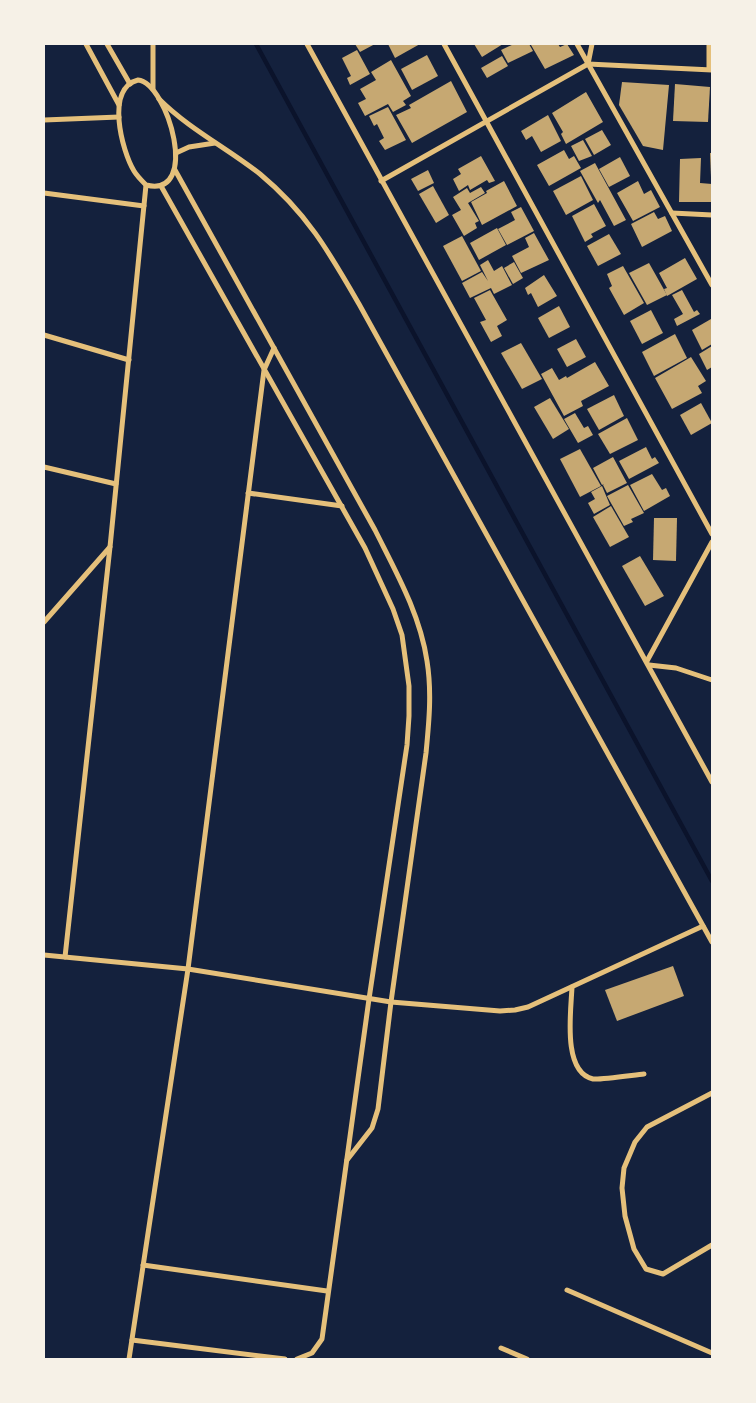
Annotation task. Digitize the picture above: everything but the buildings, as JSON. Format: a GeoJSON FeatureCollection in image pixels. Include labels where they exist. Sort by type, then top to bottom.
{"type":"FeatureCollection","features":[{"type":"Feature","properties":{"kind":"street"},"geometry":{"type":"LineString","coordinates":[[86,44],[119,105]]}},
{"type":"Feature","properties":{"kind":"street"},"geometry":{"type":"LineString","coordinates":[[107,44],[130,84]]}},
{"type":"Feature","properties":{"kind":"street"},"geometry":{"type":"LineString","coordinates":[[153,89],[154,44]]}},
{"type":"Feature","properties":{"kind":"street"},"geometry":{"type":"LineString","coordinates":[[306,44],[712,779]]}},
{"type":"Feature","properties":{"kind":"street"},"geometry":{"type":"LineString","coordinates":[[444,44],[712,534]]}},
{"type":"Feature","properties":{"kind":"street"},"geometry":{"type":"LineString","coordinates":[[577,44],[712,285]]}},
{"type":"Feature","properties":{"kind":"street"},"geometry":{"type":"LineString","coordinates":[[588,64],[592,44]]}},
{"type":"Feature","properties":{"kind":"street"},"geometry":{"type":"LineString","coordinates":[[381,181],[588,64],[710,69],[709,44]]}},
{"type":"Feature","properties":{"kind":"street"},"geometry":{"type":"LineString","coordinates":[[65,957],[110,547],[146,186],[134,171],[127,156],[121,137],[119,105],[122,94],[130,84],[141,80],[153,89],[159,99],[170,128],[176,153],[175,170],[171,180],[161,186],[146,186]]}},
{"type":"Feature","properties":{"kind":"street"},"geometry":{"type":"LineString","coordinates":[[159,99],[179,118],[259,174],[304,216],[321,240],[374,329],[712,942]]}},
{"type":"Feature","properties":{"kind":"street"},"geometry":{"type":"LineString","coordinates":[[44,120],[119,117]]}},
{"type":"Feature","properties":{"kind":"street"},"geometry":{"type":"LineString","coordinates":[[176,153],[189,147],[215,143]]}},
{"type":"Feature","properties":{"kind":"street"},"geometry":{"type":"LineString","coordinates":[[175,170],[375,530],[416,615],[427,660],[430,711],[426,753],[378,1109],[372,1128],[347,1160]]}},
{"type":"Feature","properties":{"kind":"street"},"geometry":{"type":"LineString","coordinates":[[161,186],[369,556],[393,609],[402,635],[410,686],[406,745],[327,1291],[322,1339],[312,1353],[297,1359]]}},
{"type":"Feature","properties":{"kind":"street"},"geometry":{"type":"LineString","coordinates":[[44,193],[144,206]]}},
{"type":"Feature","properties":{"kind":"street"},"geometry":{"type":"LineString","coordinates":[[672,213],[712,215]]}},
{"type":"Feature","properties":{"kind":"street"},"geometry":{"type":"LineString","coordinates":[[44,335],[129,360]]}},
{"type":"Feature","properties":{"kind":"street"},"geometry":{"type":"LineString","coordinates":[[129,1359],[188,969],[264,370],[274,348]]}},
{"type":"Feature","properties":{"kind":"street"},"geometry":{"type":"LineString","coordinates":[[44,467],[116,484]]}},
{"type":"Feature","properties":{"kind":"street"},"geometry":{"type":"LineString","coordinates":[[248,493],[342,506]]}},
{"type":"Feature","properties":{"kind":"street"},"geometry":{"type":"LineString","coordinates":[[648,663],[712,542]]}},
{"type":"Feature","properties":{"kind":"street"},"geometry":{"type":"LineString","coordinates":[[44,622],[110,547]]}},
{"type":"Feature","properties":{"kind":"street"},"geometry":{"type":"LineString","coordinates":[[648,663],[676,668],[712,680]]}},
{"type":"Feature","properties":{"kind":"street"},"geometry":{"type":"LineString","coordinates":[[44,955],[188,969],[391,1002],[500,1011],[528,1007],[703,926]]}},
{"type":"Feature","properties":{"kind":"street"},"geometry":{"type":"LineString","coordinates":[[572,987],[571,1052],[577,1069],[593,1079],[644,1074]]}},
{"type":"Feature","properties":{"kind":"street"},"geometry":{"type":"LineString","coordinates":[[712,1093],[647,1127],[635,1142],[624,1168],[622,1188],[625,1216],[634,1249],[646,1269],[663,1274],[712,1245]]}},
{"type":"Feature","properties":{"kind":"street"},"geometry":{"type":"LineString","coordinates":[[143,1265],[327,1291]]}},
{"type":"Feature","properties":{"kind":"street"},"geometry":{"type":"LineString","coordinates":[[567,1290],[712,1353]]}},
{"type":"Feature","properties":{"kind":"street"},"geometry":{"type":"LineString","coordinates":[[132,1340],[285,1359]]}},
{"type":"Feature","properties":{"kind":"street"},"geometry":{"type":"LineString","coordinates":[[501,1348],[527,1359]]}},
{"type":"Feature","properties":{"kind":"street"},"geometry":{"type":"LineString","coordinates":[[225,1359],[226,1352]]}},
{"type":"Feature","properties":{"kind":"waterway"},"geometry":{"type":"LineString","coordinates":[[256,44],[712,881]]}}]}
